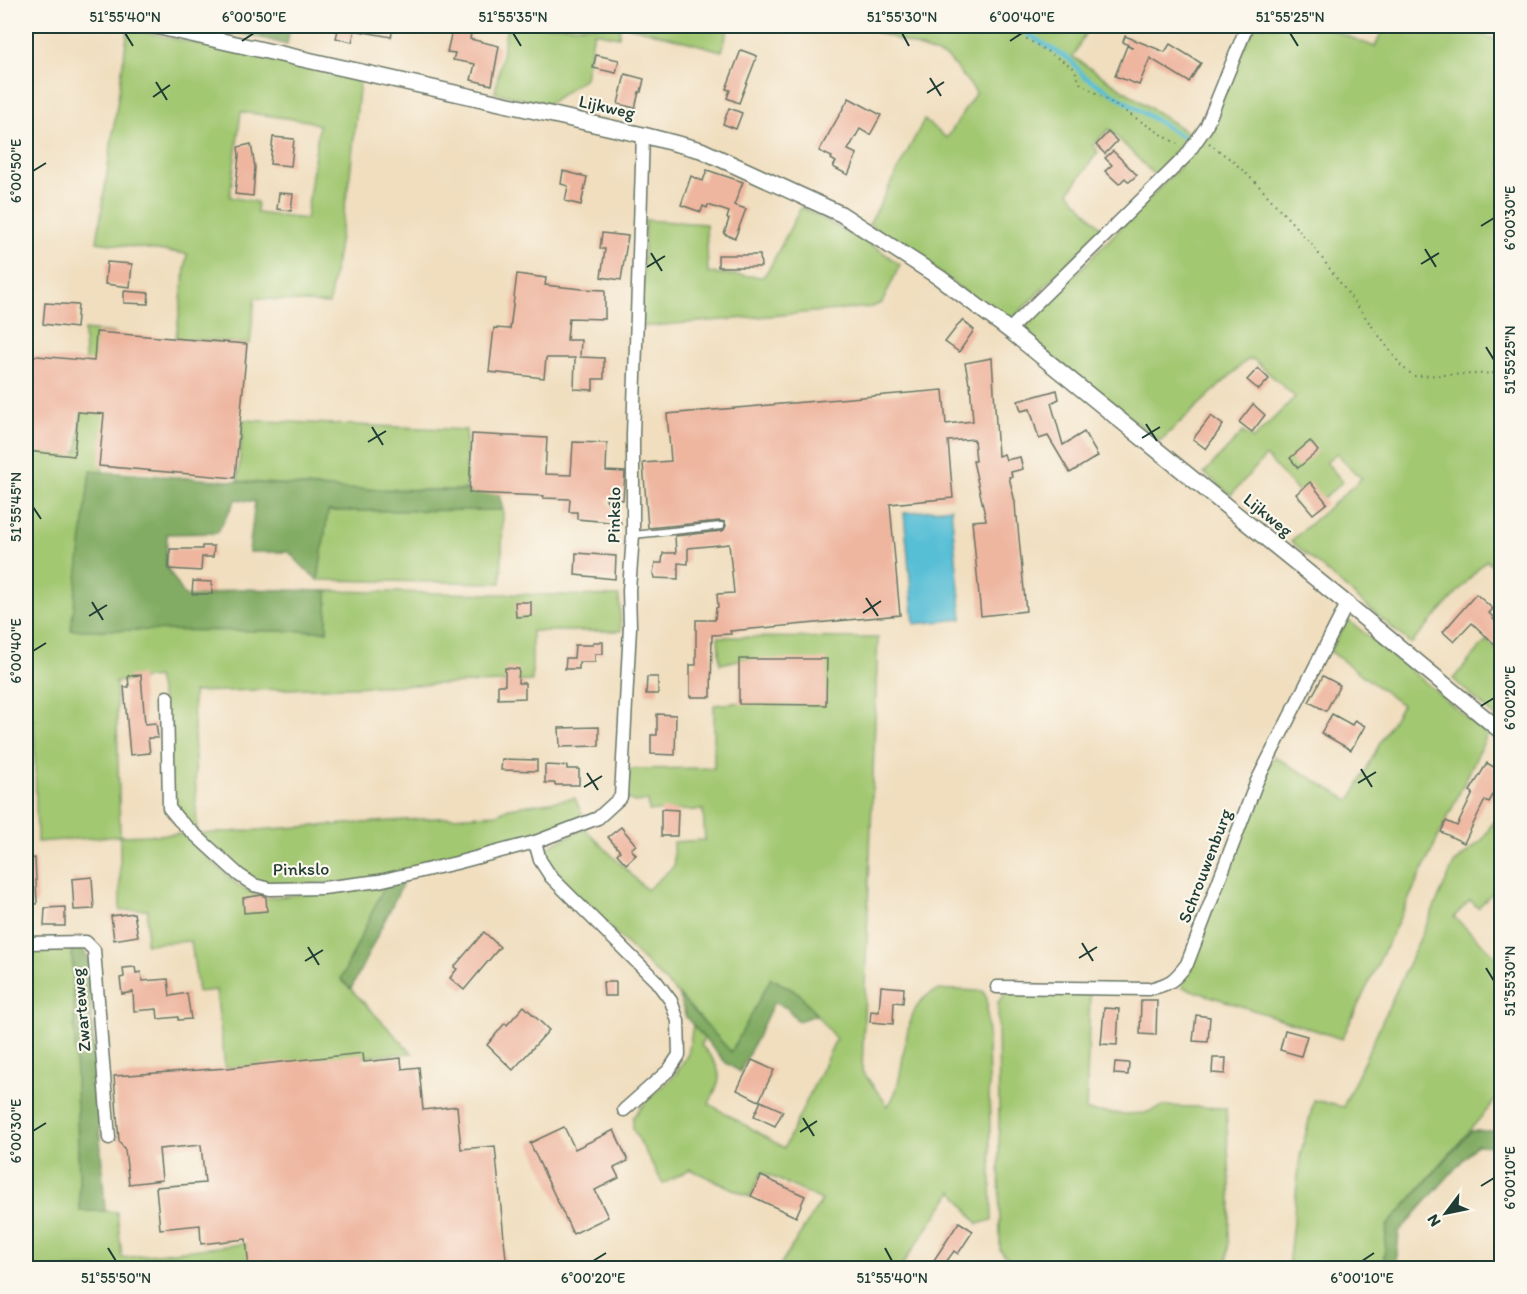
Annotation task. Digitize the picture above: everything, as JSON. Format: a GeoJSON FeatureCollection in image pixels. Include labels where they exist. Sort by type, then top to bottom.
{"type":"FeatureCollection","features":[{"type":"Feature","properties":{"kind":"street","name":"Lijkweg"},"geometry":{"type":"LineString","coordinates":[[154,26],[643,135],[700,150],[841,214],[940,278],[1009,330],[1502,732]]}},
{"type":"Feature","properties":{"kind":"street"},"geometry":{"type":"LineString","coordinates":[[1009,330],[1186,156],[1206,127],[1247,26]]}},
{"type":"Feature","properties":{"kind":"street","name":"Pinkslo"},"geometry":{"type":"LineString","coordinates":[[167,697],[169,808],[239,875],[254,885],[270,890],[323,888],[379,881],[456,863],[535,842],[598,818],[621,797],[630,627],[633,424],[643,135]]}},
{"type":"Feature","properties":{"kind":"street","name":"Schrouwenburg"},"geometry":{"type":"LineString","coordinates":[[997,987],[1149,989],[1167,985],[1178,976],[1187,964],[1257,782],[1347,604]]}},
{"type":"Feature","properties":{"kind":"street"},"geometry":{"type":"LineString","coordinates":[[535,842],[540,860],[551,877],[656,981],[671,1001],[678,1021],[679,1055],[669,1070],[624,1110]]}},
{"type":"Feature","properties":{"kind":"street","name":"Zwarteweg"},"geometry":{"type":"LineString","coordinates":[[26,943],[86,942],[94,950],[109,1138]]}},
{"type":"Feature","properties":{"kind":"lane"},"geometry":{"type":"LineString","coordinates":[[633,535],[721,526]]}},
{"type":"Feature","properties":{"kind":"path"},"geometry":{"type":"LineString","coordinates":[[1006,26],[1074,68],[1080,83],[1180,145],[1199,137],[1235,163],[1313,246],[1402,367],[1414,376],[1502,373]]}},
{"type":"Feature","properties":{"kind":"green space"},"geometry":{"type":"Polygon","coordinates":[[[221,26],[264,26],[262,38],[220,29],[221,26]]]}},
{"type":"Feature","properties":{"kind":"green space"},"geometry":{"type":"Polygon","coordinates":[[[264,26],[290,26],[287,45],[262,38],[264,26]]]}},
{"type":"Feature","properties":{"kind":"green space"},"geometry":{"type":"Polygon","coordinates":[[[507,26],[620,26],[619,37],[594,32],[585,78],[548,104],[495,93],[507,26]]]}},
{"type":"Feature","properties":{"kind":"green space"},"geometry":{"type":"Polygon","coordinates":[[[628,26],[729,26],[722,51],[628,26]]]}},
{"type":"Feature","properties":{"kind":"green space"},"geometry":{"type":"Polygon","coordinates":[[[861,26],[1089,26],[1073,57],[1190,134],[1155,176],[1109,129],[1093,145],[1098,152],[1069,192],[1102,229],[1014,317],[1003,319],[893,239],[869,225],[924,120],[947,138],[976,92],[948,58],[861,26]]]}},
{"type":"Feature","properties":{"kind":"green space"},"geometry":{"type":"Polygon","coordinates":[[[1253,26],[1322,26],[1375,47],[1384,26],[1462,26],[1501,42],[1501,574],[1486,560],[1411,644],[1291,541],[1362,478],[1354,473],[1337,453],[1326,462],[1343,482],[1312,507],[1266,456],[1231,495],[1204,473],[1243,432],[1253,439],[1295,397],[1253,359],[1246,361],[1160,441],[1029,339],[1026,329],[1031,320],[1179,168],[1220,103],[1253,26]]]}},
{"type":"Feature","properties":{"kind":"green space"},"geometry":{"type":"Polygon","coordinates":[[[128,29],[360,80],[350,175],[329,304],[255,298],[250,344],[176,338],[187,254],[97,242],[128,29]],[[241,112],[230,197],[257,202],[257,213],[306,219],[319,125],[308,121],[241,112]]]}},
{"type":"Feature","properties":{"kind":"green space"},"geometry":{"type":"Polygon","coordinates":[[[801,207],[880,250],[900,265],[882,303],[872,307],[641,327],[645,220],[706,224],[708,273],[763,277],[801,207]]]}},
{"type":"Feature","properties":{"kind":"green space"},"geometry":{"type":"Polygon","coordinates":[[[84,330],[114,333],[102,472],[90,472],[72,630],[327,631],[327,591],[619,596],[621,631],[532,631],[532,681],[193,692],[197,834],[497,814],[509,808],[575,798],[583,817],[567,825],[456,860],[365,881],[280,886],[253,882],[223,859],[174,812],[165,795],[162,700],[157,677],[116,682],[120,836],[37,842],[34,720],[26,719],[26,446],[78,451],[85,362],[84,330]]]}},
{"type":"Feature","properties":{"kind":"green space"},"geometry":{"type":"Polygon","coordinates":[[[243,420],[466,430],[466,490],[344,489],[238,481],[243,420]]]}},
{"type":"Feature","properties":{"kind":"green space"},"geometry":{"type":"Polygon","coordinates":[[[90,471],[344,489],[498,491],[503,510],[328,511],[318,580],[289,552],[249,552],[255,502],[236,499],[217,533],[167,534],[166,566],[185,596],[203,596],[235,589],[327,591],[327,631],[71,630],[90,471]]]}},
{"type":"Feature","properties":{"kind":"green space"},"geometry":{"type":"Polygon","coordinates":[[[503,510],[501,583],[318,580],[328,511],[503,510]]]}},
{"type":"Feature","properties":{"kind":"green space"},"geometry":{"type":"Polygon","coordinates":[[[1347,619],[1487,735],[1342,1039],[1182,987],[1258,788],[1274,756],[1350,801],[1402,705],[1330,651],[1347,619]]]}},
{"type":"Feature","properties":{"kind":"green space"},"geometry":{"type":"Polygon","coordinates":[[[718,637],[878,638],[862,1071],[888,1106],[895,1093],[909,1026],[914,1011],[923,999],[936,991],[952,990],[983,991],[987,999],[992,1220],[978,1224],[953,1191],[902,1265],[905,1268],[778,1268],[822,1200],[762,1172],[750,1197],[690,1169],[663,1184],[633,1129],[633,1117],[676,1074],[688,1054],[693,1025],[704,1038],[701,1045],[717,1067],[719,1075],[709,1104],[784,1148],[836,1039],[800,994],[771,978],[732,1053],[678,994],[545,863],[547,849],[556,842],[585,829],[647,890],[674,866],[673,842],[705,840],[703,810],[649,811],[648,801],[634,802],[625,797],[628,769],[714,768],[714,705],[742,702],[744,659],[720,664],[718,637]]]}},
{"type":"Feature","properties":{"kind":"green space"},"geometry":{"type":"Polygon","coordinates":[[[1487,640],[1501,655],[1501,722],[1453,679],[1487,640]]]}},
{"type":"Feature","properties":{"kind":"green space"},"geometry":{"type":"Polygon","coordinates":[[[1501,809],[1501,883],[1478,908],[1470,900],[1454,917],[1501,961],[1501,1094],[1387,1226],[1383,1268],[1288,1268],[1300,1157],[1314,1100],[1343,1107],[1454,864],[1483,839],[1501,809]]]}},
{"type":"Feature","properties":{"kind":"green space"},"geometry":{"type":"Polygon","coordinates":[[[182,834],[239,886],[264,898],[384,887],[341,979],[412,1053],[225,1068],[216,990],[198,992],[191,941],[146,944],[148,909],[120,911],[120,836],[182,834]]]}},
{"type":"Feature","properties":{"kind":"green space"},"geometry":{"type":"Polygon","coordinates":[[[403,883],[351,989],[341,979],[384,887],[403,883]]]}},
{"type":"Feature","properties":{"kind":"green space"},"geometry":{"type":"Polygon","coordinates":[[[72,948],[80,1211],[117,1212],[122,1258],[251,1243],[254,1268],[26,1268],[26,949],[72,948]]]}},
{"type":"Feature","properties":{"kind":"green space"},"geometry":{"type":"Polygon","coordinates":[[[72,948],[82,948],[88,958],[105,1211],[80,1211],[72,948]]]}},
{"type":"Feature","properties":{"kind":"green space"},"geometry":{"type":"Polygon","coordinates":[[[771,978],[800,994],[816,1015],[798,1021],[787,1008],[774,1002],[740,1072],[726,1063],[686,1017],[678,994],[731,1052],[771,978]]]}},
{"type":"Feature","properties":{"kind":"green space"},"geometry":{"type":"Polygon","coordinates":[[[1007,992],[1090,994],[1086,1111],[1126,1114],[1145,1113],[1163,1106],[1226,1108],[1231,1203],[1227,1268],[1015,1268],[1000,1250],[998,1002],[1007,992]]]}},
{"type":"Feature","properties":{"kind":"green space"},"geometry":{"type":"Polygon","coordinates":[[[1471,1131],[1501,1131],[1501,1146],[1476,1145],[1399,1232],[1396,1268],[1383,1268],[1387,1226],[1471,1131]]]}},
{"type":"Feature","properties":{"kind":"water"},"geometry":{"type":"Polygon","coordinates":[[[951,508],[962,619],[914,624],[904,513],[951,508]]]}},
{"type":"Feature","properties":{"kind":"building"},"geometry":{"type":"Polygon","coordinates":[[[339,26],[356,26],[352,42],[336,38],[339,26]]]}},
{"type":"Feature","properties":{"kind":"building"},"geometry":{"type":"Polygon","coordinates":[[[359,26],[394,26],[391,37],[358,31],[359,26]]]}},
{"type":"Feature","properties":{"kind":"building"},"geometry":{"type":"Polygon","coordinates":[[[453,26],[472,26],[470,39],[499,46],[492,85],[471,80],[475,64],[453,60],[455,53],[447,52],[453,26]]]}},
{"type":"Feature","properties":{"kind":"building"},"geometry":{"type":"Polygon","coordinates":[[[1125,36],[1165,52],[1170,44],[1201,63],[1189,82],[1150,58],[1139,85],[1115,76],[1127,46],[1133,48],[1123,42],[1125,36]]]}},
{"type":"Feature","properties":{"kind":"building"},"geometry":{"type":"Polygon","coordinates":[[[741,50],[757,56],[739,103],[727,98],[730,90],[726,89],[741,50]]]}},
{"type":"Feature","properties":{"kind":"building"},"geometry":{"type":"Polygon","coordinates":[[[596,55],[619,60],[616,73],[593,68],[596,55]]]}},
{"type":"Feature","properties":{"kind":"building"},"geometry":{"type":"Polygon","coordinates":[[[625,74],[644,79],[635,108],[618,104],[625,74]]]}},
{"type":"Feature","properties":{"kind":"building"},"geometry":{"type":"Polygon","coordinates":[[[849,98],[881,115],[870,135],[860,129],[848,150],[857,154],[848,175],[833,167],[836,162],[831,159],[832,157],[819,151],[849,98]]]}},
{"type":"Feature","properties":{"kind":"building"},"geometry":{"type":"Polygon","coordinates":[[[729,108],[742,113],[736,129],[723,124],[729,108]]]}},
{"type":"Feature","properties":{"kind":"building"},"geometry":{"type":"Polygon","coordinates":[[[1108,132],[1117,141],[1105,154],[1096,145],[1108,132]]]}},
{"type":"Feature","properties":{"kind":"building"},"geometry":{"type":"Polygon","coordinates":[[[273,137],[294,139],[291,166],[270,164],[273,137]]]}},
{"type":"Feature","properties":{"kind":"building"},"geometry":{"type":"Polygon","coordinates":[[[251,144],[255,167],[253,196],[235,194],[238,147],[251,144]]]}},
{"type":"Feature","properties":{"kind":"building"},"geometry":{"type":"Polygon","coordinates":[[[1113,151],[1137,175],[1129,182],[1125,178],[1119,184],[1105,171],[1112,165],[1105,158],[1113,151]]]}},
{"type":"Feature","properties":{"kind":"building"},"geometry":{"type":"Polygon","coordinates":[[[707,170],[743,182],[734,205],[746,209],[735,238],[724,234],[729,212],[708,205],[707,208],[703,206],[701,212],[681,205],[691,176],[703,181],[707,170]]]}},
{"type":"Feature","properties":{"kind":"building"},"geometry":{"type":"Polygon","coordinates":[[[563,171],[587,177],[581,205],[565,201],[568,186],[561,184],[563,171]]]}},
{"type":"Feature","properties":{"kind":"building"},"geometry":{"type":"Polygon","coordinates":[[[279,193],[293,194],[291,211],[277,209],[279,193]]]}},
{"type":"Feature","properties":{"kind":"building"},"geometry":{"type":"Polygon","coordinates":[[[602,233],[628,236],[621,280],[601,277],[605,249],[600,249],[602,233]]]}},
{"type":"Feature","properties":{"kind":"building"},"geometry":{"type":"Polygon","coordinates":[[[718,255],[760,255],[761,267],[718,267],[718,255]]]}},
{"type":"Feature","properties":{"kind":"building"},"geometry":{"type":"Polygon","coordinates":[[[107,262],[132,264],[130,287],[105,284],[107,262]]]}},
{"type":"Feature","properties":{"kind":"building"},"geometry":{"type":"Polygon","coordinates":[[[517,274],[546,278],[545,285],[605,290],[605,319],[569,318],[567,340],[581,340],[580,357],[604,358],[604,379],[593,379],[593,390],[574,389],[575,358],[546,358],[544,378],[489,372],[494,328],[510,329],[517,274]]]}},
{"type":"Feature","properties":{"kind":"building"},"geometry":{"type":"Polygon","coordinates":[[[124,291],[149,293],[148,304],[124,303],[124,291]]]}},
{"type":"Feature","properties":{"kind":"building"},"geometry":{"type":"Polygon","coordinates":[[[45,303],[78,305],[76,328],[43,324],[45,303]]]}},
{"type":"Feature","properties":{"kind":"building"},"geometry":{"type":"Polygon","coordinates":[[[962,320],[974,330],[959,352],[945,342],[962,320]]]}},
{"type":"Feature","properties":{"kind":"building"},"geometry":{"type":"Polygon","coordinates":[[[96,332],[247,344],[235,478],[99,466],[104,414],[78,412],[74,456],[26,451],[26,355],[94,361],[96,332]]]}},
{"type":"Feature","properties":{"kind":"building"},"geometry":{"type":"Polygon","coordinates":[[[992,358],[998,456],[1004,454],[1006,460],[1020,457],[1023,469],[1011,472],[1012,477],[1009,477],[1017,517],[1026,611],[981,616],[972,521],[986,520],[973,461],[976,461],[974,439],[948,441],[953,498],[890,504],[900,615],[730,631],[731,634],[712,635],[711,697],[690,697],[690,665],[696,665],[696,620],[715,620],[718,607],[717,594],[734,593],[729,544],[688,548],[688,564],[678,563],[678,579],[654,578],[655,563],[662,563],[663,553],[676,553],[675,536],[722,531],[726,526],[725,522],[720,521],[648,528],[643,463],[671,461],[667,414],[943,390],[946,424],[973,421],[970,383],[965,363],[992,358]]]}},
{"type":"Feature","properties":{"kind":"building"},"geometry":{"type":"Polygon","coordinates":[[[1258,368],[1269,379],[1259,390],[1247,380],[1258,368]]]}},
{"type":"Feature","properties":{"kind":"building"},"geometry":{"type":"Polygon","coordinates":[[[1057,390],[1059,399],[1051,403],[1063,445],[1084,432],[1098,456],[1070,473],[1048,436],[1039,439],[1030,409],[1021,411],[1018,401],[1057,390]]]}},
{"type":"Feature","properties":{"kind":"building"},"geometry":{"type":"Polygon","coordinates":[[[1253,404],[1265,415],[1252,432],[1239,422],[1253,404]]]}},
{"type":"Feature","properties":{"kind":"building"},"geometry":{"type":"Polygon","coordinates":[[[1211,416],[1223,425],[1206,449],[1193,439],[1211,416]]]}},
{"type":"Feature","properties":{"kind":"building"},"geometry":{"type":"Polygon","coordinates":[[[472,434],[547,438],[545,474],[571,475],[573,442],[607,443],[606,471],[625,472],[623,500],[606,499],[621,523],[577,519],[577,512],[569,512],[570,499],[469,493],[472,434]]]}},
{"type":"Feature","properties":{"kind":"building"},"geometry":{"type":"Polygon","coordinates":[[[1310,441],[1318,451],[1298,468],[1290,458],[1310,441]]]}},
{"type":"Feature","properties":{"kind":"building"},"geometry":{"type":"Polygon","coordinates":[[[1310,482],[1327,503],[1313,514],[1296,494],[1310,482]]]}},
{"type":"Feature","properties":{"kind":"building"},"geometry":{"type":"Polygon","coordinates":[[[202,546],[214,546],[213,557],[202,557],[201,571],[169,569],[170,549],[202,549],[202,546]]]}},
{"type":"Feature","properties":{"kind":"building"},"geometry":{"type":"Polygon","coordinates":[[[576,553],[616,556],[615,579],[575,575],[576,553]]]}},
{"type":"Feature","properties":{"kind":"building"},"geometry":{"type":"Polygon","coordinates":[[[193,581],[212,582],[212,594],[192,594],[193,581]]]}},
{"type":"Feature","properties":{"kind":"building"},"geometry":{"type":"Polygon","coordinates":[[[1476,594],[1493,609],[1489,613],[1502,627],[1502,651],[1472,623],[1454,642],[1443,632],[1476,594]]]}},
{"type":"Feature","properties":{"kind":"building"},"geometry":{"type":"Polygon","coordinates":[[[515,602],[531,602],[531,616],[516,617],[515,602]]]}},
{"type":"Feature","properties":{"kind":"building"},"geometry":{"type":"Polygon","coordinates":[[[593,642],[603,642],[603,654],[595,654],[595,662],[579,662],[579,669],[565,669],[566,658],[574,658],[575,645],[593,645],[593,642]]]}},
{"type":"Feature","properties":{"kind":"building"},"geometry":{"type":"Polygon","coordinates":[[[739,659],[827,659],[826,705],[739,704],[739,659]]]}},
{"type":"Feature","properties":{"kind":"building"},"geometry":{"type":"Polygon","coordinates":[[[505,668],[519,669],[518,683],[525,683],[525,698],[498,699],[498,685],[505,685],[505,668]]]}},
{"type":"Feature","properties":{"kind":"building"},"geometry":{"type":"Polygon","coordinates":[[[141,675],[145,724],[156,723],[158,738],[148,738],[150,753],[130,755],[124,687],[129,687],[128,676],[141,675]]]}},
{"type":"Feature","properties":{"kind":"building"},"geometry":{"type":"Polygon","coordinates":[[[1323,676],[1340,685],[1326,711],[1309,702],[1323,676]]]}},
{"type":"Feature","properties":{"kind":"building"},"geometry":{"type":"Polygon","coordinates":[[[647,677],[658,677],[658,694],[646,694],[647,677]]]}},
{"type":"Feature","properties":{"kind":"building"},"geometry":{"type":"Polygon","coordinates":[[[657,714],[676,715],[675,755],[651,754],[651,735],[657,735],[657,714]]]}},
{"type":"Feature","properties":{"kind":"building"},"geometry":{"type":"Polygon","coordinates":[[[1332,714],[1352,725],[1355,720],[1365,726],[1351,750],[1321,733],[1332,714]]]}},
{"type":"Feature","properties":{"kind":"building"},"geometry":{"type":"Polygon","coordinates":[[[599,727],[599,746],[560,747],[559,728],[599,727]]]}},
{"type":"Feature","properties":{"kind":"building"},"geometry":{"type":"Polygon","coordinates":[[[502,759],[537,760],[537,771],[501,770],[502,759]]]}},
{"type":"Feature","properties":{"kind":"building"},"geometry":{"type":"Polygon","coordinates":[[[1487,763],[1502,772],[1502,780],[1489,802],[1485,800],[1464,843],[1441,832],[1446,821],[1457,826],[1473,793],[1470,791],[1487,763]]]}},
{"type":"Feature","properties":{"kind":"building"},"geometry":{"type":"Polygon","coordinates":[[[545,765],[579,769],[579,785],[545,783],[545,765]]]}},
{"type":"Feature","properties":{"kind":"building"},"geometry":{"type":"Polygon","coordinates":[[[661,809],[678,810],[677,836],[661,836],[661,809]]]}},
{"type":"Feature","properties":{"kind":"building"},"geometry":{"type":"Polygon","coordinates":[[[621,827],[636,845],[631,849],[636,855],[626,864],[617,854],[620,851],[608,837],[621,827]]]}},
{"type":"Feature","properties":{"kind":"building"},"geometry":{"type":"Polygon","coordinates":[[[35,858],[37,904],[26,904],[26,859],[35,858]]]}},
{"type":"Feature","properties":{"kind":"building"},"geometry":{"type":"Polygon","coordinates":[[[92,877],[94,909],[74,910],[72,879],[92,877]]]}},
{"type":"Feature","properties":{"kind":"building"},"geometry":{"type":"Polygon","coordinates":[[[262,895],[266,897],[267,911],[244,913],[243,898],[262,895]]]}},
{"type":"Feature","properties":{"kind":"building"},"geometry":{"type":"Polygon","coordinates":[[[65,907],[65,926],[44,926],[45,908],[65,907]]]}},
{"type":"Feature","properties":{"kind":"building"},"geometry":{"type":"Polygon","coordinates":[[[134,913],[138,936],[114,940],[111,916],[134,913]]]}},
{"type":"Feature","properties":{"kind":"building"},"geometry":{"type":"Polygon","coordinates":[[[484,932],[500,947],[464,990],[450,978],[457,969],[454,967],[484,932]]]}},
{"type":"Feature","properties":{"kind":"building"},"geometry":{"type":"Polygon","coordinates":[[[135,967],[136,973],[141,972],[142,981],[168,979],[170,996],[187,993],[191,1019],[178,1020],[178,1017],[158,1019],[157,1009],[134,1011],[133,992],[122,994],[120,978],[124,977],[123,968],[135,967]]]}},
{"type":"Feature","properties":{"kind":"building"},"geometry":{"type":"Polygon","coordinates":[[[603,982],[616,982],[616,996],[604,996],[603,982]]]}},
{"type":"Feature","properties":{"kind":"building"},"geometry":{"type":"Polygon","coordinates":[[[881,986],[904,988],[903,1003],[894,1002],[893,1024],[870,1022],[871,1011],[879,1012],[881,986]]]}},
{"type":"Feature","properties":{"kind":"building"},"geometry":{"type":"Polygon","coordinates":[[[1141,1000],[1157,1000],[1156,1035],[1140,1034],[1141,1000]]]}},
{"type":"Feature","properties":{"kind":"building"},"geometry":{"type":"Polygon","coordinates":[[[524,1006],[549,1030],[513,1070],[487,1045],[505,1023],[507,1025],[524,1006]]]}},
{"type":"Feature","properties":{"kind":"building"},"geometry":{"type":"Polygon","coordinates":[[[1104,1008],[1119,1009],[1117,1045],[1101,1044],[1104,1008]]]}},
{"type":"Feature","properties":{"kind":"building"},"geometry":{"type":"Polygon","coordinates":[[[1196,1015],[1210,1017],[1208,1042],[1193,1041],[1196,1015]]]}},
{"type":"Feature","properties":{"kind":"building"},"geometry":{"type":"Polygon","coordinates":[[[1285,1030],[1307,1036],[1301,1056],[1280,1050],[1285,1030]]]}},
{"type":"Feature","properties":{"kind":"building"},"geometry":{"type":"Polygon","coordinates":[[[363,1053],[364,1062],[401,1058],[402,1069],[419,1067],[423,1110],[457,1106],[461,1149],[495,1146],[507,1269],[249,1269],[246,1239],[201,1244],[200,1225],[160,1229],[156,1187],[205,1183],[201,1145],[159,1149],[162,1180],[129,1184],[125,1150],[119,1141],[114,1076],[227,1068],[363,1053]]]}},
{"type":"Feature","properties":{"kind":"building"},"geometry":{"type":"Polygon","coordinates":[[[1213,1058],[1226,1058],[1225,1074],[1212,1073],[1213,1058]]]}},
{"type":"Feature","properties":{"kind":"building"},"geometry":{"type":"Polygon","coordinates":[[[752,1060],[774,1070],[759,1101],[737,1090],[752,1060]]]}},
{"type":"Feature","properties":{"kind":"building"},"geometry":{"type":"Polygon","coordinates":[[[1115,1062],[1129,1063],[1128,1075],[1114,1074],[1115,1062]]]}},
{"type":"Feature","properties":{"kind":"building"},"geometry":{"type":"Polygon","coordinates":[[[761,1101],[783,1111],[775,1126],[754,1116],[761,1101]]]}},
{"type":"Feature","properties":{"kind":"building"},"geometry":{"type":"Polygon","coordinates":[[[564,1127],[575,1149],[614,1130],[628,1161],[614,1168],[619,1178],[595,1190],[608,1217],[573,1234],[530,1143],[564,1127]]]}},
{"type":"Feature","properties":{"kind":"building"},"geometry":{"type":"Polygon","coordinates":[[[761,1176],[805,1196],[796,1217],[751,1196],[761,1176]]]}},
{"type":"Feature","properties":{"kind":"building"},"geometry":{"type":"Polygon","coordinates":[[[959,1222],[973,1231],[958,1254],[954,1251],[941,1269],[928,1269],[959,1222]]]}},
{"type":"Feature","properties":{"kind":"waterway"},"geometry":{"type":"LineString","coordinates":[[1015,26],[1070,60],[1084,76],[1183,137]]}}]}
